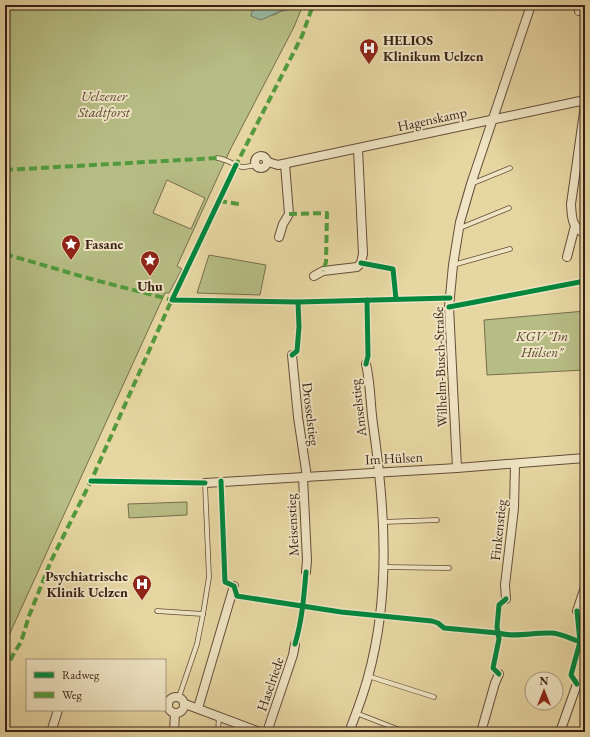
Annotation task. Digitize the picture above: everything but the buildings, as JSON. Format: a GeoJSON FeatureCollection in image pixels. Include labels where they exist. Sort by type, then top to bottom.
{"type":"FeatureCollection","features":[{"type":"Feature","properties":{"kind":"street","name":"Wilhelm-Busch-Straße"},"geometry":{"type":"LineString","coordinates":[[457,468],[449,307],[453,265],[459,228],[470,184],[531,5]]}},
{"type":"Feature","properties":{"kind":"street","name":"Hagenskamp"},"geometry":{"type":"LineString","coordinates":[[255,165],[259,168],[263,168],[268,162],[278,165],[285,164],[585,100]]}},
{"type":"Feature","properties":{"kind":"street"},"geometry":{"type":"LineString","coordinates":[[585,105],[571,204],[572,220],[575,226],[585,234]]}},
{"type":"Feature","properties":{"kind":"street"},"geometry":{"type":"LineString","coordinates":[[314,276],[323,271],[357,267],[361,263],[363,254],[358,149]]}},
{"type":"Feature","properties":{"kind":"street"},"geometry":{"type":"LineString","coordinates":[[280,237],[283,224],[289,214],[285,164]]}},
{"type":"Feature","properties":{"kind":"street"},"geometry":{"type":"LineString","coordinates":[[567,257],[575,226]]}},
{"type":"Feature","properties":{"kind":"street","name":"Drosselstieg"},"geometry":{"type":"LineString","coordinates":[[292,355],[305,477]]}},
{"type":"Feature","properties":{"kind":"street","name":"Amselstieg"},"geometry":{"type":"LineString","coordinates":[[349,732],[368,676],[380,615],[384,567],[380,472],[372,420],[370,380],[366,364]]}},
{"type":"Feature","properties":{"kind":"street","name":"Im Hülsen"},"geometry":{"type":"LineString","coordinates":[[204,483],[457,468],[585,458]]}},
{"type":"Feature","properties":{"kind":"street","name":"Finkenstieg"},"geometry":{"type":"LineString","coordinates":[[506,599],[505,585],[514,508],[515,464]]}},
{"type":"Feature","properties":{"kind":"street","name":"Meisenstieg"},"geometry":{"type":"LineString","coordinates":[[305,477],[306,572]]}},
{"type":"Feature","properties":{"kind":"street"},"geometry":{"type":"LineString","coordinates":[[198,708],[234,586]]}},
{"type":"Feature","properties":{"kind":"street"},"geometry":{"type":"LineString","coordinates":[[577,611],[585,587]]}},
{"type":"Feature","properties":{"kind":"street","name":"Haselriede"},"geometry":{"type":"LineString","coordinates":[[267,732],[293,655],[295,644]]}},
{"type":"Feature","properties":{"kind":"street"},"geometry":{"type":"LineString","coordinates":[[481,732],[499,674]]}},
{"type":"Feature","properties":{"kind":"street"},"geometry":{"type":"LineString","coordinates":[[560,732],[577,684]]}},
{"type":"Feature","properties":{"kind":"street"},"geometry":{"type":"LineString","coordinates":[[185,704],[182,712],[175,713],[170,710],[168,706],[168,702],[172,697],[183,700],[185,704],[257,731]]}},
{"type":"Feature","properties":{"kind":"street"},"geometry":{"type":"LineString","coordinates":[[51,732],[58,711]]}},
{"type":"Feature","properties":{"kind":"street"},"geometry":{"type":"LineString","coordinates":[[174,732],[175,713]]}},
{"type":"Feature","properties":{"kind":"lane"},"geometry":{"type":"LineString","coordinates":[[217,158],[225,158],[236,165],[244,167],[255,165]]}},
{"type":"Feature","properties":{"kind":"lane"},"geometry":{"type":"LineString","coordinates":[[470,184],[510,168]]}},
{"type":"Feature","properties":{"kind":"lane"},"geometry":{"type":"LineString","coordinates":[[459,228],[509,208]]}},
{"type":"Feature","properties":{"kind":"lane"},"geometry":{"type":"LineString","coordinates":[[453,265],[510,249]]}},
{"type":"Feature","properties":{"kind":"lane"},"geometry":{"type":"LineString","coordinates":[[172,697],[197,644],[209,577],[204,483]]}},
{"type":"Feature","properties":{"kind":"lane"},"geometry":{"type":"LineString","coordinates":[[383,522],[437,520]]}},
{"type":"Feature","properties":{"kind":"lane"},"geometry":{"type":"LineString","coordinates":[[384,567],[448,568]]}},
{"type":"Feature","properties":{"kind":"lane"},"geometry":{"type":"LineString","coordinates":[[157,611],[203,614]]}},
{"type":"Feature","properties":{"kind":"lane"},"geometry":{"type":"LineString","coordinates":[[368,676],[434,697]]}},
{"type":"Feature","properties":{"kind":"lane"},"geometry":{"type":"LineString","coordinates":[[356,713],[405,732]]}},
{"type":"Feature","properties":{"kind":"lane"},"geometry":{"type":"LineString","coordinates":[[218,732],[219,716]]}},
{"type":"Feature","properties":{"kind":"green space","name":"Uelzener Stadtforst"},"geometry":{"type":"Polygon","coordinates":[[[5,5],[266,5],[252,11],[274,15],[281,11],[295,8],[295,5],[303,5],[294,27],[231,148],[177,266],[182,269],[169,293],[165,293],[5,644],[5,5]],[[167,180],[153,213],[191,229],[205,198],[167,180]]]}},
{"type":"Feature","properties":{"kind":"green space"},"geometry":{"type":"Polygon","coordinates":[[[209,255],[266,265],[260,295],[197,293],[209,255]]]}},
{"type":"Feature","properties":{"kind":"green space","name":"KGV \"Im Hülsen\""},"geometry":{"type":"Polygon","coordinates":[[[585,311],[585,370],[487,375],[484,320],[585,311]]]}},
{"type":"Feature","properties":{"kind":"green space"},"geometry":{"type":"Polygon","coordinates":[[[187,502],[187,515],[129,518],[128,504],[187,502]]]}},
{"type":"Feature","properties":{"kind":"shaded area"},"geometry":{"type":"Polygon","coordinates":[[[266,5],[295,5],[295,8],[281,11],[261,20],[251,16],[252,11],[266,5]]]}},
{"type":"Feature","properties":{"kind":"marked path"},"geometry":{"type":"LineString","coordinates":[[235,167],[302,36],[313,5]]}},
{"type":"Feature","properties":{"kind":"marked path"},"geometry":{"type":"LineString","coordinates":[[5,170],[217,158]]}},
{"type":"Feature","properties":{"kind":"marked path"},"geometry":{"type":"LineString","coordinates":[[219,201],[239,204]]}},
{"type":"Feature","properties":{"kind":"marked path"},"geometry":{"type":"LineString","coordinates":[[289,214],[327,213],[326,262],[323,271]]}},
{"type":"Feature","properties":{"kind":"marked path"},"geometry":{"type":"LineString","coordinates":[[5,254],[91,279],[172,300]]}},
{"type":"Feature","properties":{"kind":"marked path"},"geometry":{"type":"LineString","coordinates":[[5,671],[21,642],[29,616],[51,561],[91,481],[173,297]]}},
{"type":"Feature","properties":{"kind":"cycle path"},"geometry":{"type":"LineString","coordinates":[[236,165],[172,300],[298,302],[450,298]]}},
{"type":"Feature","properties":{"kind":"cycle path"},"geometry":{"type":"LineString","coordinates":[[361,263],[393,269],[396,299]]}},
{"type":"Feature","properties":{"kind":"cycle path"},"geometry":{"type":"LineString","coordinates":[[449,307],[585,281]]}},
{"type":"Feature","properties":{"kind":"cycle path"},"geometry":{"type":"LineString","coordinates":[[366,364],[368,356],[367,300]]}},
{"type":"Feature","properties":{"kind":"cycle path"},"geometry":{"type":"LineString","coordinates":[[292,355],[297,351],[299,327],[298,302]]}},
{"type":"Feature","properties":{"kind":"cycle path"},"geometry":{"type":"LineString","coordinates":[[91,481],[205,483]]}},
{"type":"Feature","properties":{"kind":"cycle path"},"geometry":{"type":"LineString","coordinates":[[221,481],[225,582],[234,586],[237,596],[341,612],[432,621],[438,623],[444,628],[511,635],[552,633],[585,643]]}},
{"type":"Feature","properties":{"kind":"cycle path"},"geometry":{"type":"LineString","coordinates":[[295,644],[301,617],[306,572]]}},
{"type":"Feature","properties":{"kind":"cycle path"},"geometry":{"type":"LineString","coordinates":[[499,674],[493,668],[499,639],[497,627],[499,605],[506,599]]}},
{"type":"Feature","properties":{"kind":"cycle path"},"geometry":{"type":"LineString","coordinates":[[577,611],[580,642],[571,675],[577,684]]}},
{"type":"Feature","properties":{"kind":"place","name":"HELIOS Klinikum Uelzen"},"geometry":{"type":"Point","coordinates":[369,65]}},
{"type":"Feature","properties":{"kind":"place","name":"Fasane"},"geometry":{"type":"Point","coordinates":[71,261]}},
{"type":"Feature","properties":{"kind":"place","name":"Uhu"},"geometry":{"type":"Point","coordinates":[150,277]}},
{"type":"Feature","properties":{"kind":"place","name":"Psychiatrische Klinik Uelzen"},"geometry":{"type":"Point","coordinates":[142,601]}}]}
